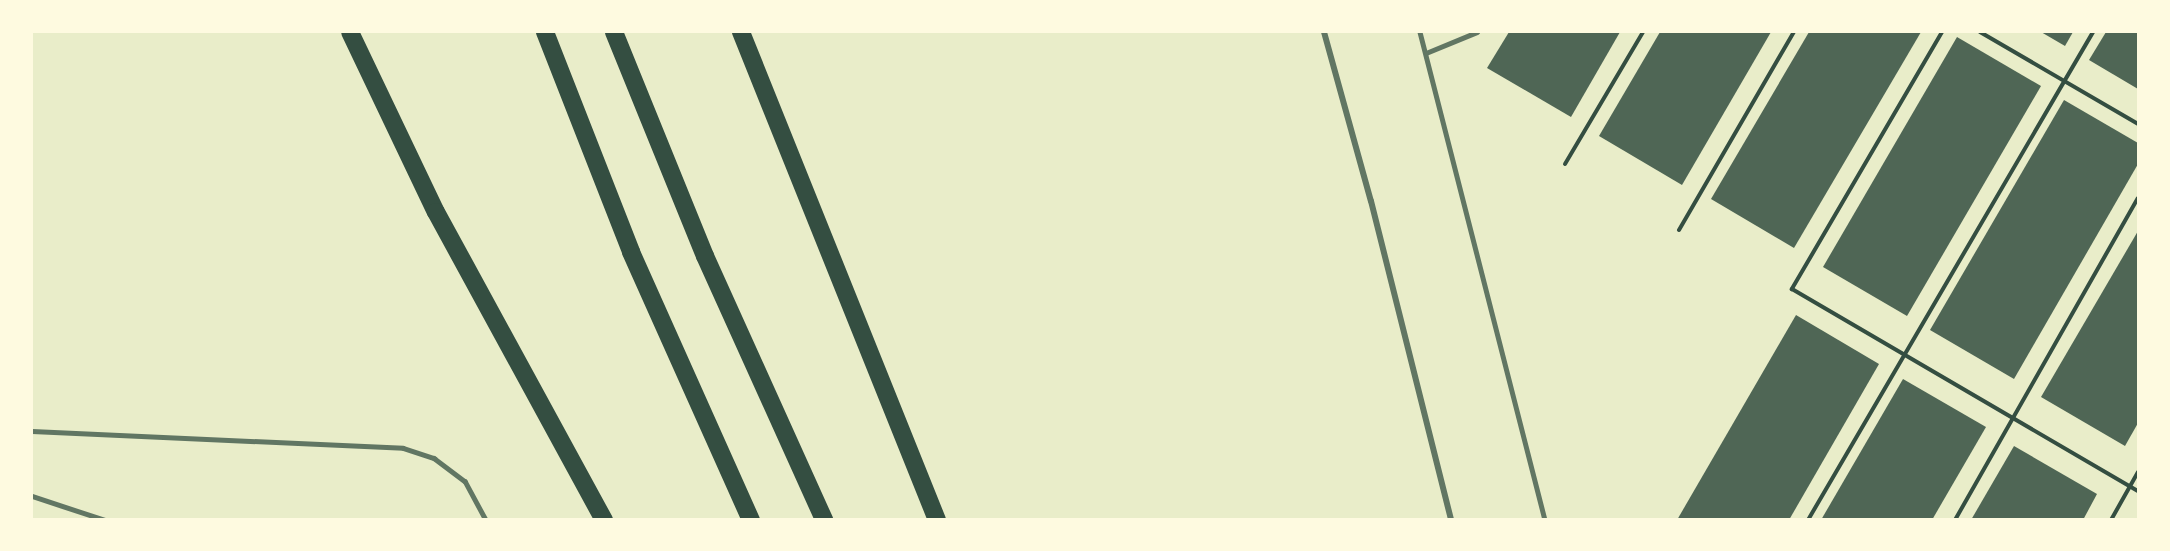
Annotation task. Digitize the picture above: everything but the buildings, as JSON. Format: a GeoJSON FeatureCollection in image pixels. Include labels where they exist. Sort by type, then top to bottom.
{"type":"FeatureCollection","features":[{"type":"Feature","properties":{"kind":"highway"},"geometry":{"type":"LineString","coordinates":[[350,32],[436,212],[604,519]]}},
{"type":"Feature","properties":{"kind":"highway"},"geometry":{"type":"LineString","coordinates":[[545,32],[632,252],[751,519]]}},
{"type":"Feature","properties":{"kind":"highway"},"geometry":{"type":"LineString","coordinates":[[614,32],[705,256],[824,519]]}},
{"type":"Feature","properties":{"kind":"highway"},"geometry":{"type":"LineString","coordinates":[[741,32],[937,519]]}},
{"type":"Feature","properties":{"kind":"street"},"geometry":{"type":"LineString","coordinates":[[1324,32],[1371,201],[1451,519]]}},
{"type":"Feature","properties":{"kind":"lane"},"geometry":{"type":"LineString","coordinates":[[1420,32],[1545,519]]}},
{"type":"Feature","properties":{"kind":"lane"},"geometry":{"type":"LineString","coordinates":[[1426,53],[1478,32]]}},
{"type":"Feature","properties":{"kind":"lane"},"geometry":{"type":"LineString","coordinates":[[32,431],[403,448],[434,458],[465,481],[486,519]]}},
{"type":"Feature","properties":{"kind":"lane"},"geometry":{"type":"LineString","coordinates":[[32,496],[105,519]]}},
{"type":"Feature","properties":{"kind":"path"},"geometry":{"type":"LineString","coordinates":[[1565,164],[1643,32]]}},
{"type":"Feature","properties":{"kind":"path"},"geometry":{"type":"LineString","coordinates":[[1679,230],[1794,32]]}},
{"type":"Feature","properties":{"kind":"path"},"geometry":{"type":"LineString","coordinates":[[1942,32],[1792,289],[2139,491]]}},
{"type":"Feature","properties":{"kind":"path"},"geometry":{"type":"LineString","coordinates":[[1980,32],[2139,124]]}},
{"type":"Feature","properties":{"kind":"path"},"geometry":{"type":"LineString","coordinates":[[1808,519],[2093,32]]}},
{"type":"Feature","properties":{"kind":"path"},"geometry":{"type":"LineString","coordinates":[[1955,519],[2139,198]]}},
{"type":"Feature","properties":{"kind":"path"},"geometry":{"type":"LineString","coordinates":[[2111,519],[2139,472]]}}]}
